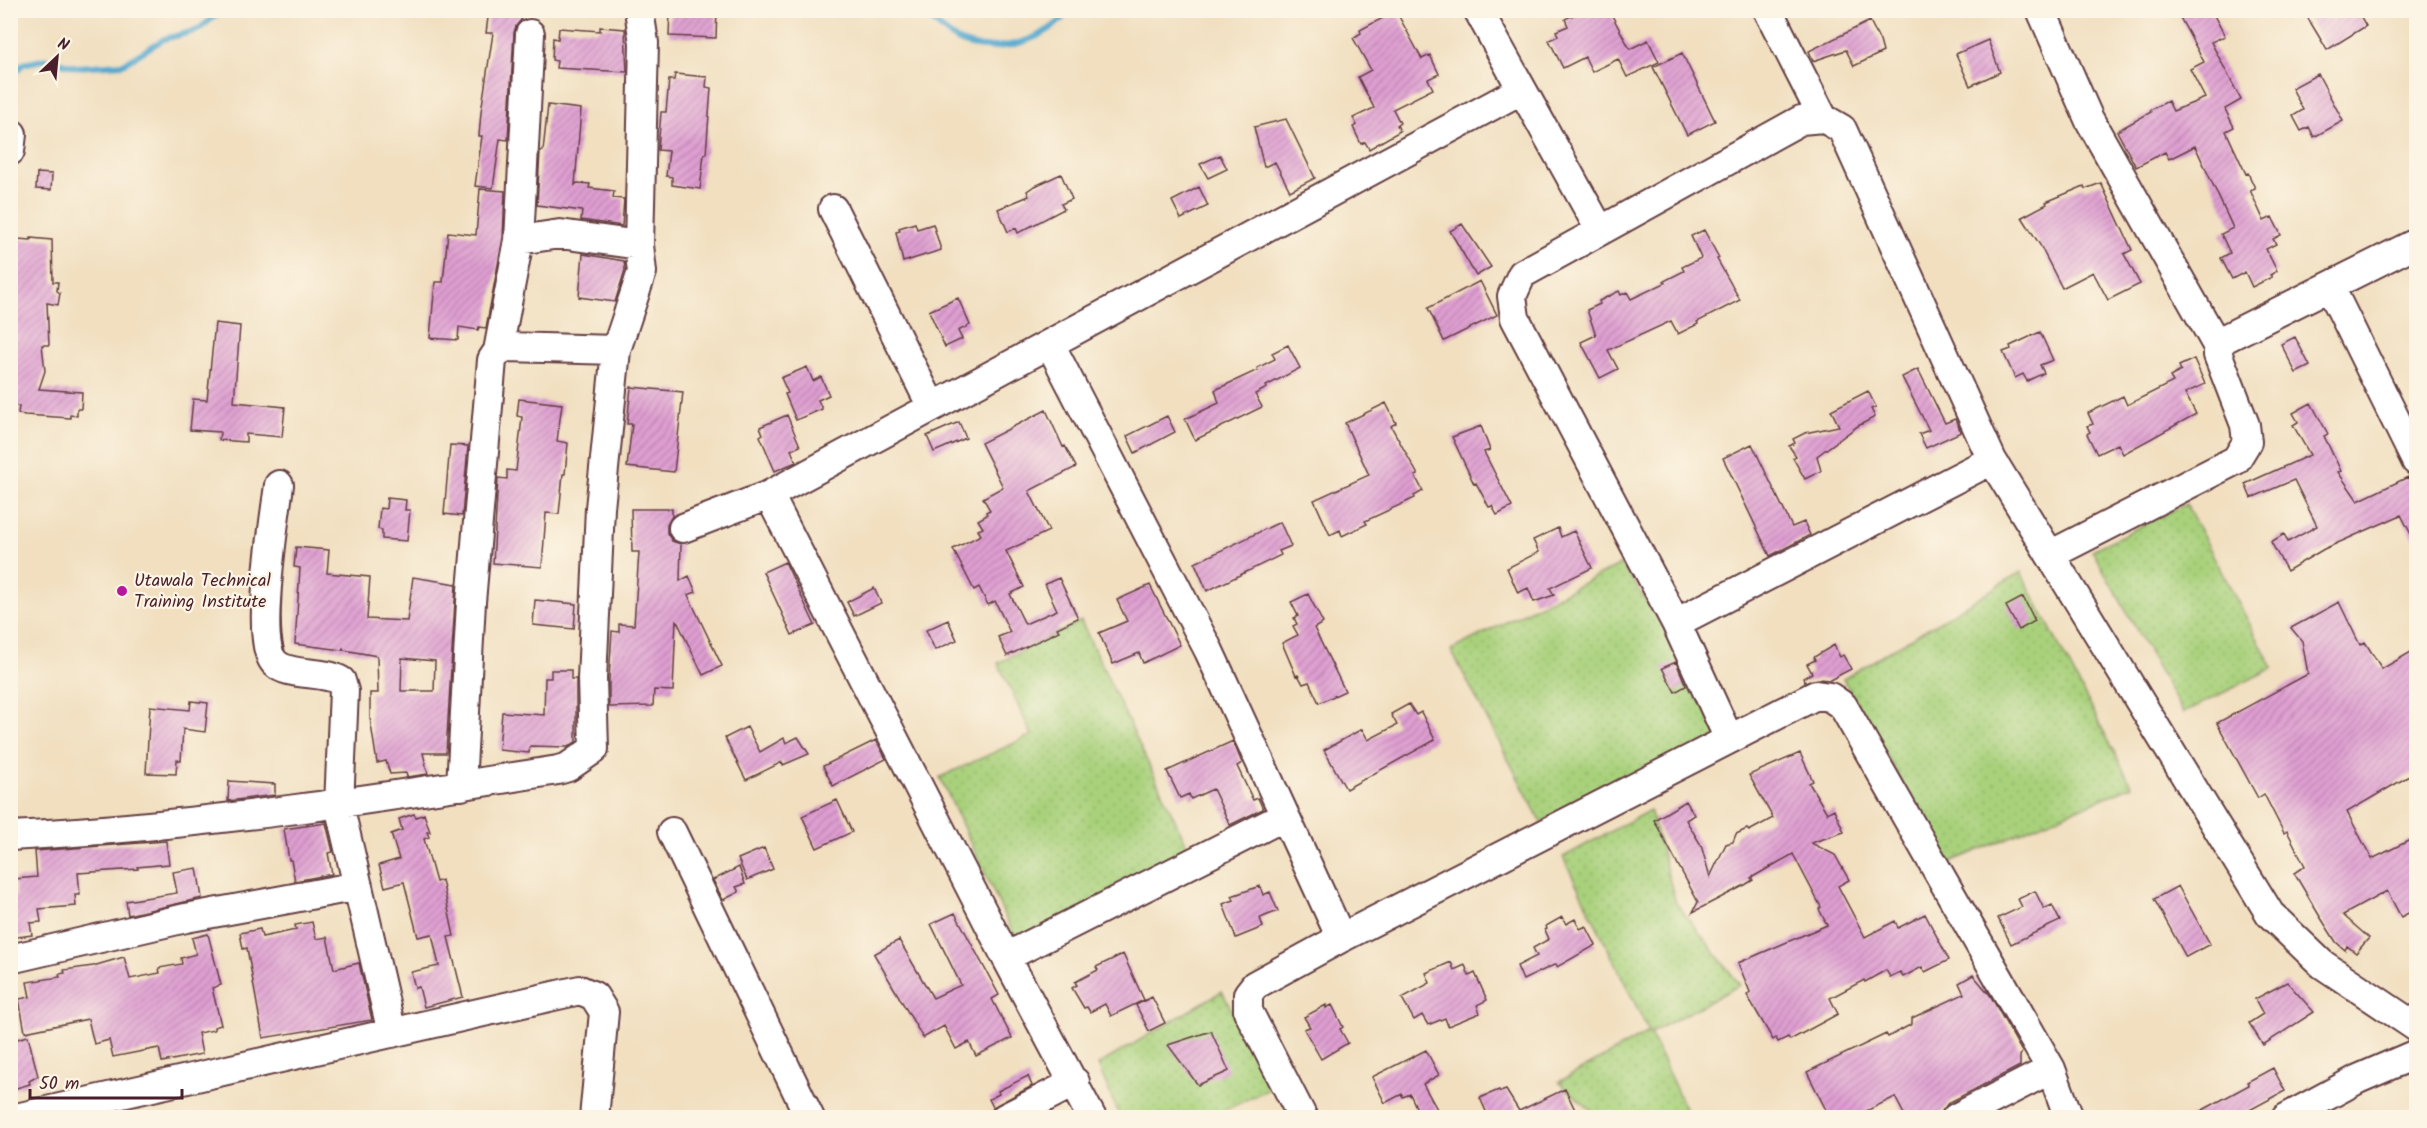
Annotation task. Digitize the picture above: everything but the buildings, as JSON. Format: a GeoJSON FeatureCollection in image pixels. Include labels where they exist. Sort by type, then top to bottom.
{"type":"FeatureCollection","features":[{"type":"Feature","properties":{"kind":"street"},"geometry":{"type":"LineString","coordinates":[[10,836],[92,832],[339,805],[558,770],[568,767],[594,749],[592,679],[600,508],[616,350],[642,272],[639,245],[644,43],[639,10]]}},
{"type":"Feature","properties":{"kind":"street"},"geometry":{"type":"LineString","coordinates":[[1478,10],[1600,230]]}},
{"type":"Feature","properties":{"kind":"street"},"geometry":{"type":"LineString","coordinates":[[1768,10],[1823,118],[1842,129],[1992,460],[2270,914],[2322,964],[2416,1027]]}},
{"type":"Feature","properties":{"kind":"street"},"geometry":{"type":"LineString","coordinates":[[2041,10],[2089,119],[2218,347],[2218,355],[2245,425],[2247,442],[2236,460],[2050,555]]}},
{"type":"Feature","properties":{"kind":"street"},"geometry":{"type":"LineString","coordinates":[[461,786],[473,579],[492,360],[498,351],[519,240],[530,33]]}},
{"type":"Feature","properties":{"kind":"street"},"geometry":{"type":"LineString","coordinates":[[683,528],[769,495],[1521,90]]}},
{"type":"Feature","properties":{"kind":"street"},"geometry":{"type":"LineString","coordinates":[[1730,739],[1676,623],[1515,318],[1512,296],[1521,274],[1801,120],[1823,118]]}},
{"type":"Feature","properties":{"kind":"street"},"geometry":{"type":"LineString","coordinates":[[833,208],[932,407]]}},
{"type":"Feature","properties":{"kind":"street"},"geometry":{"type":"LineString","coordinates":[[519,240],[560,234],[639,245]]}},
{"type":"Feature","properties":{"kind":"street"},"geometry":{"type":"LineString","coordinates":[[2218,347],[2224,339],[2416,243]]}},
{"type":"Feature","properties":{"kind":"street"},"geometry":{"type":"LineString","coordinates":[[2330,287],[2416,461]]}},
{"type":"Feature","properties":{"kind":"street"},"geometry":{"type":"LineString","coordinates":[[1050,344],[1209,651],[1341,938]]}},
{"type":"Feature","properties":{"kind":"street"},"geometry":{"type":"LineString","coordinates":[[498,351],[507,347],[616,350]]}},
{"type":"Feature","properties":{"kind":"street"},"geometry":{"type":"LineString","coordinates":[[1676,623],[1992,460]]}},
{"type":"Feature","properties":{"kind":"street"},"geometry":{"type":"LineString","coordinates":[[279,485],[265,608],[270,656],[275,664],[284,669],[332,676],[341,681],[344,692],[339,805],[392,1033]]}},
{"type":"Feature","properties":{"kind":"street"},"geometry":{"type":"LineString","coordinates":[[769,495],[1006,957],[1075,1082],[1092,1118]]}},
{"type":"Feature","properties":{"kind":"street"},"geometry":{"type":"LineString","coordinates":[[1304,1118],[1248,1011],[1248,994],[1255,985],[1341,938],[1816,695],[1830,697],[1843,706],[2051,1070],[2069,1118]]}},
{"type":"Feature","properties":{"kind":"street"},"geometry":{"type":"LineString","coordinates":[[1006,957],[1286,816]]}},
{"type":"Feature","properties":{"kind":"street"},"geometry":{"type":"LineString","coordinates":[[672,832],[810,1118]]}},
{"type":"Feature","properties":{"kind":"street"},"geometry":{"type":"LineString","coordinates":[[10,959],[186,918],[358,886]]}},
{"type":"Feature","properties":{"kind":"street"},"geometry":{"type":"LineString","coordinates":[[16,1118],[580,990],[594,996],[604,1012],[594,1118]]}},
{"type":"Feature","properties":{"kind":"street"},"geometry":{"type":"LineString","coordinates":[[2286,1118],[2358,1079],[2416,1054]]}},
{"type":"Feature","properties":{"kind":"street"},"geometry":{"type":"LineString","coordinates":[[1956,1118],[2051,1070]]}},
{"type":"Feature","properties":{"kind":"street"},"geometry":{"type":"LineString","coordinates":[[1005,1118],[1075,1082]]}},
{"type":"Feature","properties":{"kind":"green space"},"geometry":{"type":"Polygon","coordinates":[[[2186,504],[2273,668],[2183,713],[2092,550],[2186,504]]]}},
{"type":"Feature","properties":{"kind":"green space"},"geometry":{"type":"Polygon","coordinates":[[[1621,564],[1678,646],[1718,737],[1541,822],[1451,650],[1621,564]]]}},
{"type":"Feature","properties":{"kind":"green space"},"geometry":{"type":"Polygon","coordinates":[[[2021,572],[2132,786],[1948,863],[1843,679],[2021,572]]]}},
{"type":"Feature","properties":{"kind":"green space"},"geometry":{"type":"Polygon","coordinates":[[[1081,621],[1193,858],[1016,940],[940,777],[1032,735],[998,663],[1081,621]]]}},
{"type":"Feature","properties":{"kind":"green space"},"geometry":{"type":"Polygon","coordinates":[[[1650,810],[1676,903],[1740,985],[1650,1033],[1689,1117],[1598,1117],[1559,1082],[1649,1032],[1563,857],[1650,810]]]}},
{"type":"Feature","properties":{"kind":"green space"},"geometry":{"type":"Polygon","coordinates":[[[1222,991],[1271,1088],[1211,1117],[1120,1117],[1098,1065],[1222,991]]]}},
{"type":"Feature","properties":{"kind":"waterway"},"geometry":{"type":"LineString","coordinates":[[10,78],[23,64],[47,59],[76,67],[123,64],[164,39],[198,30],[222,10]]}},
{"type":"Feature","properties":{"kind":"waterway"},"geometry":{"type":"LineString","coordinates":[[921,10],[955,39],[974,46],[989,47],[1005,46],[1035,37],[1049,30],[1069,10]]}},
{"type":"Feature","properties":{"kind":"place","name":"Utawala Technical Training Institute"},"geometry":{"type":"Point","coordinates":[122,591]}}]}
